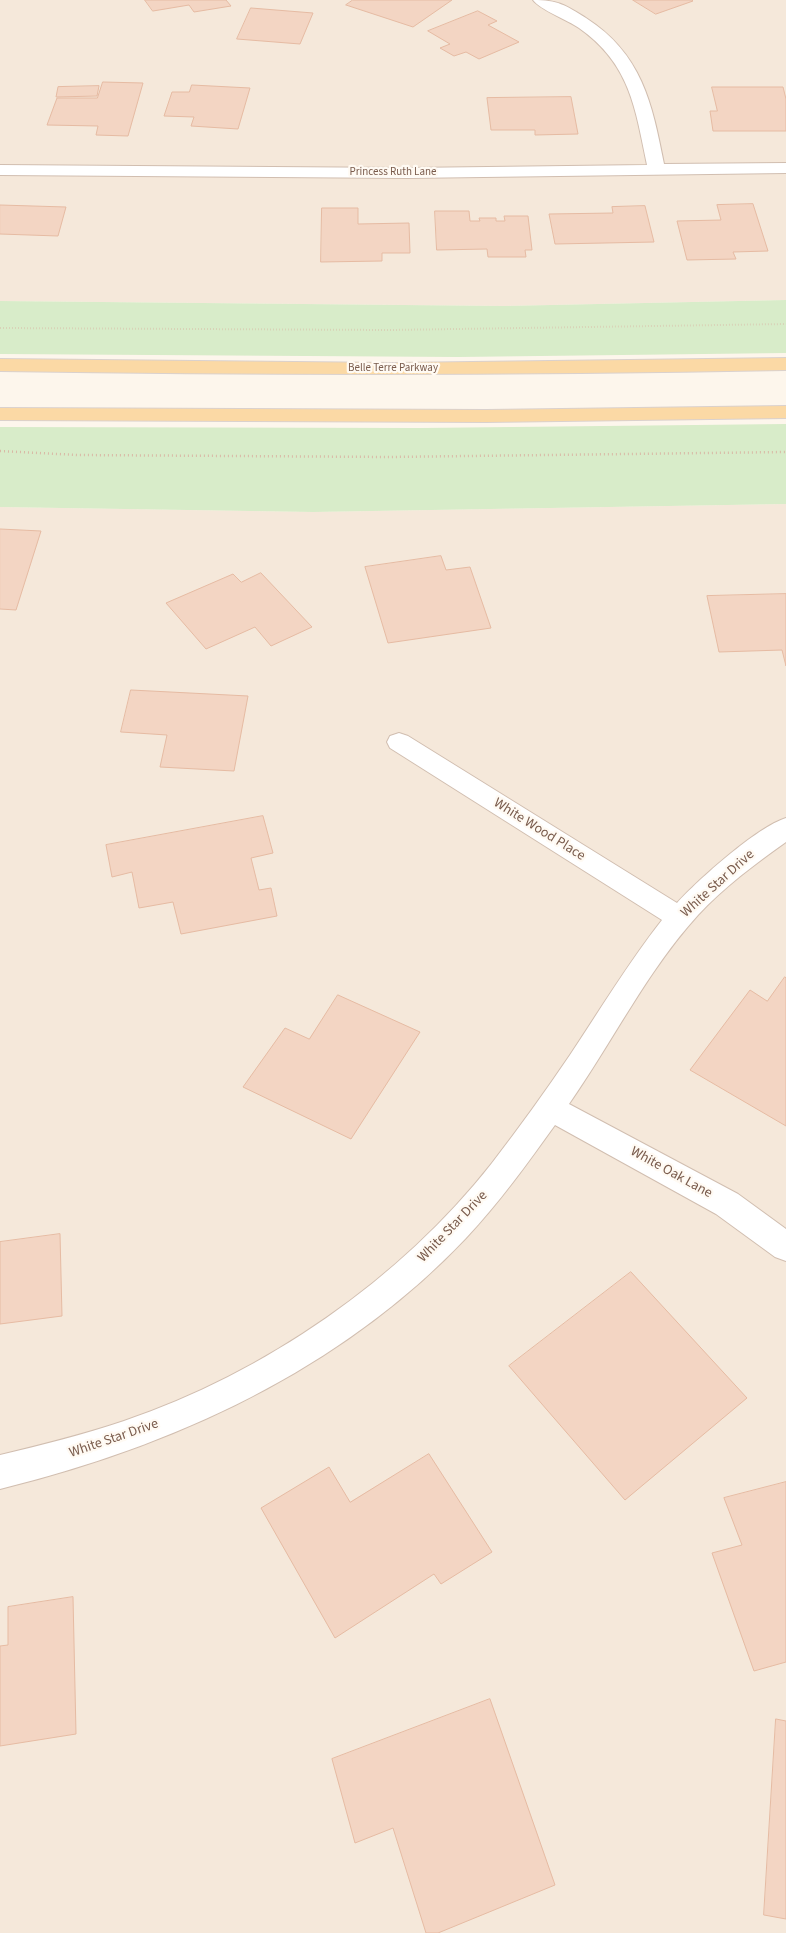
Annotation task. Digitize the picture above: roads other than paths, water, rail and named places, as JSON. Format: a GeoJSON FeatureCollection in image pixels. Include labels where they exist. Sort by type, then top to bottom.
{"type":"FeatureCollection","features":[{"type":"Feature","properties":{"kind":"main road","name":"Belle Terre Parkway"},"geometry":{"type":"LineString","coordinates":[[0,365],[182,369],[452,369],[786,364]]}},
{"type":"Feature","properties":{"kind":"main road"},"geometry":{"type":"LineString","coordinates":[[0,414],[477,416],[786,412]]}},
{"type":"Feature","properties":{"kind":"street"},"geometry":{"type":"LineString","coordinates":[[541,0],[582,22],[606,41],[624,61],[637,86],[657,171]]}},
{"type":"Feature","properties":{"kind":"street","name":"Princess Ruth Lane"},"geometry":{"type":"LineString","coordinates":[[0,170],[260,173],[657,171],[786,168]]}},
{"type":"Feature","properties":{"kind":"street","name":"White Wood Place"},"geometry":{"type":"LineString","coordinates":[[399,742],[680,918]]}},
{"type":"Feature","properties":{"kind":"street","name":"White Star Drive"},"geometry":{"type":"LineString","coordinates":[[0,1472],[82,1452],[165,1422],[245,1386],[350,1319],[392,1286],[454,1229],[485,1195],[550,1108],[647,962],[680,918],[734,867],[786,828]]}},
{"type":"Feature","properties":{"kind":"street","name":"White Oak Lane"},"geometry":{"type":"LineString","coordinates":[[550,1108],[712,1196],[786,1247]]}}]}
